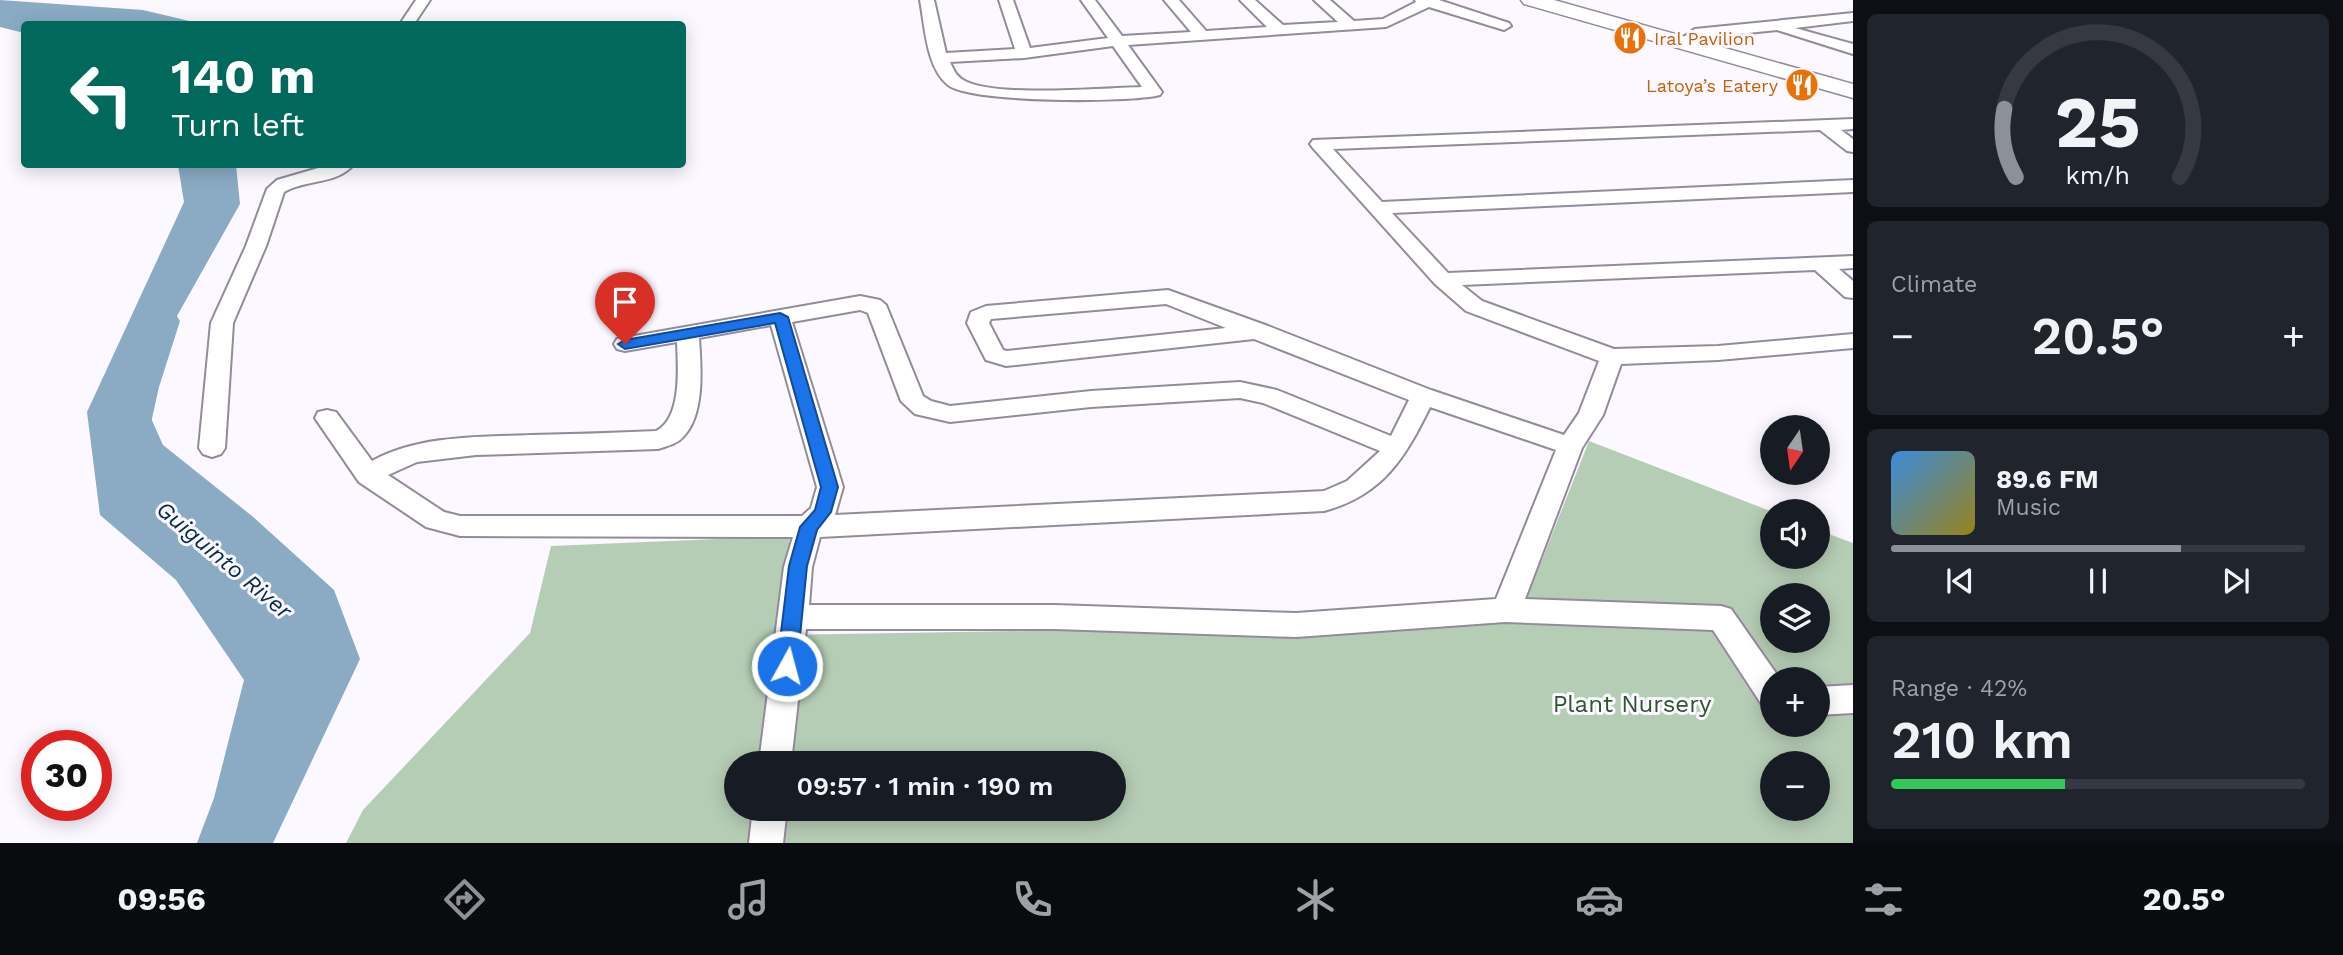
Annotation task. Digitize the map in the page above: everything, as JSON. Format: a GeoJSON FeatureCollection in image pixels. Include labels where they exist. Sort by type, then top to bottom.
{"type":"FeatureCollection","features":[{"type":"Feature","properties":{"kind":"highway"},"geometry":{"type":"LineString","coordinates":[[1531,0],[1853,86]]}},
{"type":"Feature","properties":{"kind":"highway"},"geometry":{"type":"LineString","coordinates":[[1549,0],[1853,91]]}},
{"type":"Feature","properties":{"kind":"street"},"geometry":{"type":"LineString","coordinates":[[409,21],[423,0]]}},
{"type":"Feature","properties":{"kind":"street"},"geometry":{"type":"LineString","coordinates":[[927,0],[940,58],[958,86],[983,92],[1154,92],[1087,0]]}},
{"type":"Feature","properties":{"kind":"street"},"geometry":{"type":"LineString","coordinates":[[1006,0],[1024,53]]}},
{"type":"Feature","properties":{"kind":"street"},"geometry":{"type":"LineString","coordinates":[[1171,0],[1202,35]]}},
{"type":"Feature","properties":{"kind":"street"},"geometry":{"type":"LineString","coordinates":[[1247,0],[1278,29]]}},
{"type":"Feature","properties":{"kind":"street"},"geometry":{"type":"LineString","coordinates":[[1321,0],[1348,23]]}},
{"type":"Feature","properties":{"kind":"street"},"geometry":{"type":"LineString","coordinates":[[940,58],[1024,53],[1118,41],[1348,23],[1386,23],[1427,1],[1504,26]]}},
{"type":"Feature","properties":{"kind":"street"},"geometry":{"type":"LineString","coordinates":[[1686,41],[1695,34],[1853,17]]}},
{"type":"Feature","properties":{"kind":"street"},"geometry":{"type":"LineString","coordinates":[[1773,25],[1853,49]]}},
{"type":"Feature","properties":{"kind":"street"},"geometry":{"type":"LineString","coordinates":[[1853,124],[1319,144],[1442,280],[1474,306],[1612,357],[1718,353],[1853,341]]}},
{"type":"Feature","properties":{"kind":"street"},"geometry":{"type":"LineString","coordinates":[[1825,126],[1853,147]]}},
{"type":"Feature","properties":{"kind":"street"},"geometry":{"type":"LineString","coordinates":[[212,448],[222,323],[256,246],[276,190],[288,183],[338,168]]}},
{"type":"Feature","properties":{"kind":"street"},"geometry":{"type":"LineString","coordinates":[[1376,208],[1853,186]]}},
{"type":"Feature","properties":{"kind":"street"},"geometry":{"type":"LineString","coordinates":[[1442,280],[1853,262]]}},
{"type":"Feature","properties":{"kind":"street"},"geometry":{"type":"LineString","coordinates":[[1821,264],[1853,292]]}},
{"type":"Feature","properties":{"kind":"street"},"geometry":{"type":"LineString","coordinates":[[1260,331],[1006,359],[994,355],[978,323],[979,317],[986,313],[1168,298],[1260,331],[1423,396],[1570,446]]}},
{"type":"Feature","properties":{"kind":"street"},"geometry":{"type":"LineString","coordinates":[[625,344],[860,303],[872,305],[878,310],[913,401],[936,412],[950,414],[1091,399],[1240,390],[1269,396],[1397,448]]}},
{"type":"Feature","properties":{"kind":"street"},"geometry":{"type":"LineString","coordinates":[[776,751],[798,566],[809,527],[823,512],[830,487],[780,317]]}},
{"type":"Feature","properties":{"kind":"street"},"geometry":{"type":"LineString","coordinates":[[368,475],[396,459],[417,453],[476,446],[658,440],[671,435],[680,425],[690,362],[687,333]]}},
{"type":"Feature","properties":{"kind":"street"},"geometry":{"type":"LineString","coordinates":[[1504,610],[1518,584],[1570,446],[1591,415],[1612,357]]}},
{"type":"Feature","properties":{"kind":"street"},"geometry":{"type":"LineString","coordinates":[[327,418],[368,475],[436,520],[460,526],[809,527],[1324,501],[1344,497],[1364,483],[1397,448],[1423,396]]}},
{"type":"Feature","properties":{"kind":"street"},"geometry":{"type":"LineString","coordinates":[[793,617],[1055,617],[1296,625],[1504,610],[1721,618],[1760,676]]}},
{"type":"Feature","properties":{"kind":"street"},"geometry":{"type":"LineString","coordinates":[[1830,700],[1853,699]]}},
{"type":"Feature","properties":{"kind":"street"},"geometry":{"type":"LineString","coordinates":[[766,843],[769,821]]}},
{"type":"Feature","properties":{"kind":"green space","name":"Plant Nursery"},"geometry":{"type":"Polygon","coordinates":[[[1589,441],[1760,507],[1760,569],[1830,569],[1830,534],[1853,543],[1853,843],[346,843],[363,810],[530,633],[551,546],[790,536],[779,635],[1517,623],[1589,441]]]}},
{"type":"Feature","properties":{"kind":"water"},"geometry":{"type":"Polygon","coordinates":[[[0,0],[143,10],[189,21],[21,21],[21,32],[0,27],[0,0]]]}},
{"type":"Feature","properties":{"kind":"water"},"geometry":{"type":"Polygon","coordinates":[[[178,168],[236,168],[240,204],[137,387],[163,445],[252,516],[334,590],[360,659],[273,843],[197,843],[214,798],[244,680],[176,580],[100,515],[87,412],[184,202],[178,168]]]}},
{"type":"Feature","properties":{"kind":"waterway","name":"Guiguinto River"},"geometry":{"type":"LineString","coordinates":[[127,441],[140,387],[163,321]]}},
{"type":"Feature","properties":{"kind":"place","name":"Iral Pavilion"},"geometry":{"type":"Point","coordinates":[1630,38]}},
{"type":"Feature","properties":{"kind":"place","name":"Latoya’s Eatery"},"geometry":{"type":"Point","coordinates":[1802,85]}},
{"type":"Feature","properties":{"kind":"route"},"geometry":{"type":"LineString","coordinates":[[625,344],[780,317],[830,487],[823,512],[809,527],[798,566],[787,666]]}}]}
